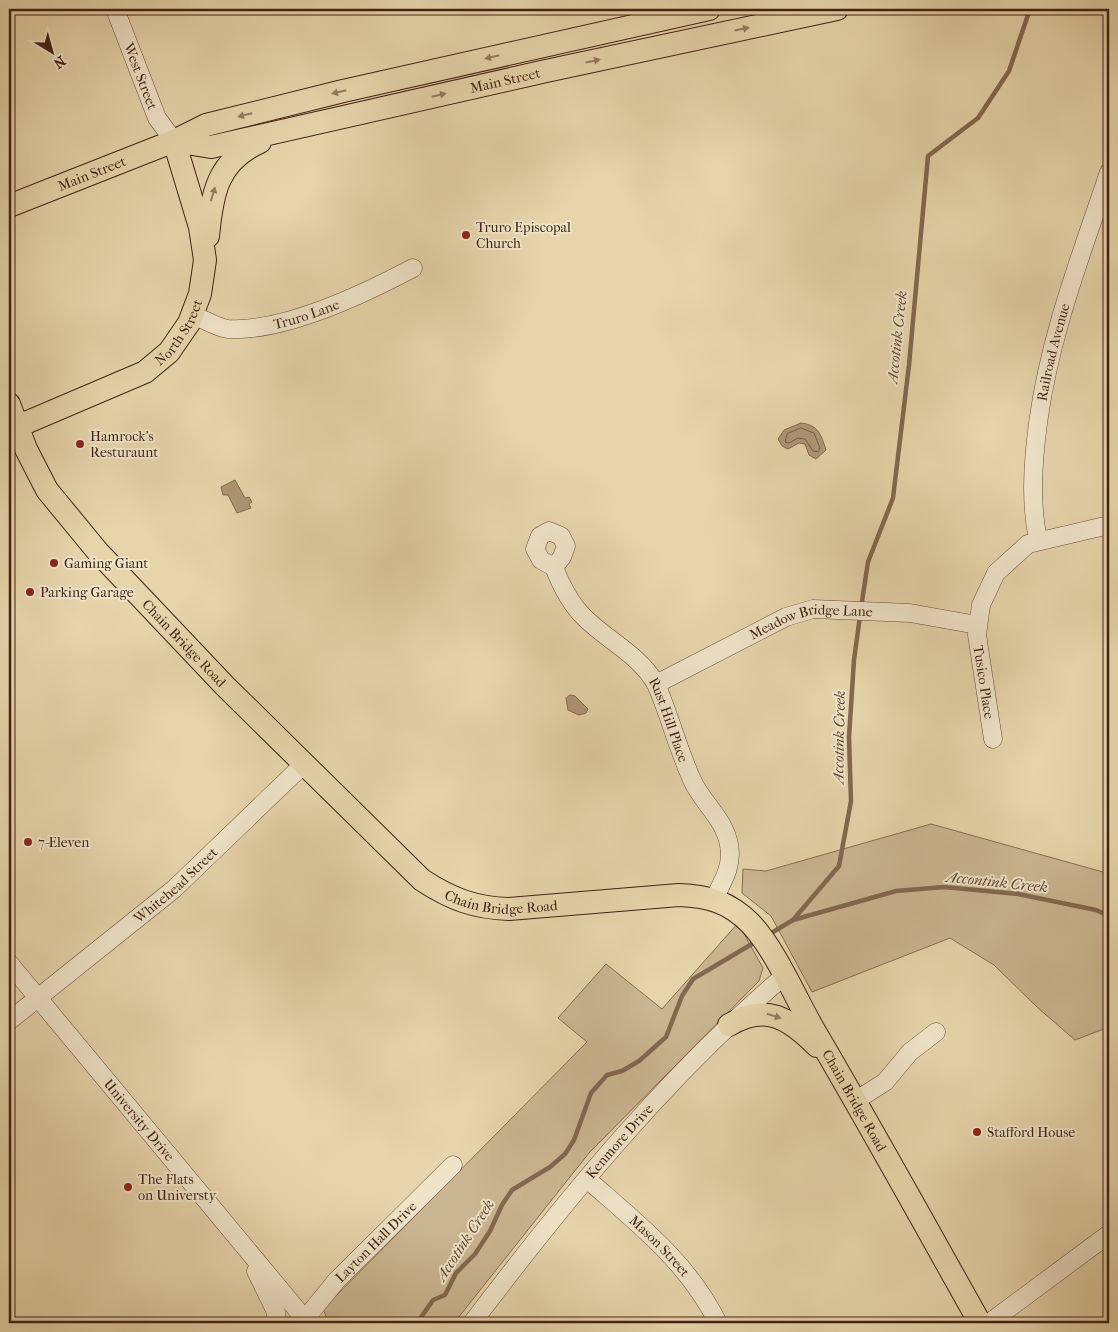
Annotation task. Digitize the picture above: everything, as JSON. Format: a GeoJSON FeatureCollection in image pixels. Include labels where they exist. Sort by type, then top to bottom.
{"type":"FeatureCollection","features":[{"type":"Feature","properties":{"kind":"main road","name":"Main Street"},"geometry":{"type":"LineString","coordinates":[[9,206],[174,140],[206,125],[263,110],[709,9]]}},
{"type":"Feature","properties":{"kind":"main road"},"geometry":{"type":"LineString","coordinates":[[709,9],[716,34]]}},
{"type":"Feature","properties":{"kind":"main road","name":"Main Street"},"geometry":{"type":"LineString","coordinates":[[174,140],[211,147],[716,34],[837,9]]}},
{"type":"Feature","properties":{"kind":"main road"},"geometry":{"type":"LineString","coordinates":[[205,260],[210,205],[220,178],[236,157],[246,148],[289,130]]}},
{"type":"Feature","properties":{"kind":"main road","name":"North Street"},"geometry":{"type":"LineString","coordinates":[[13,429],[125,382],[159,362],[180,337],[193,315],[200,294],[205,260],[200,227],[174,140]]}},
{"type":"Feature","properties":{"kind":"main road","name":"Chain Bridge Road"},"geometry":{"type":"LineString","coordinates":[[9,404],[13,429],[39,475],[71,521],[225,686],[422,880],[453,899],[470,905],[509,909],[679,895],[714,899],[726,904],[752,925],[779,967],[838,1069],[980,1323]]}},
{"type":"Feature","properties":{"kind":"main road"},"geometry":{"type":"LineString","coordinates":[[729,1024],[755,1013],[772,1014],[781,1018],[811,1041],[838,1069]]}},
{"type":"Feature","properties":{"kind":"street","name":"West Street"},"geometry":{"type":"LineString","coordinates":[[115,9],[157,118],[174,140]]}},
{"type":"Feature","properties":{"kind":"street","name":"Railroad Avenue"},"geometry":{"type":"LineString","coordinates":[[1038,540],[1033,517],[1034,455],[1044,381],[1067,291],[1102,215],[1109,172]]}},
{"type":"Feature","properties":{"kind":"street","name":"Truro Lane"},"geometry":{"type":"LineString","coordinates":[[193,315],[226,329],[264,327],[357,297],[414,268]]}},
{"type":"Feature","properties":{"kind":"street"},"geometry":{"type":"LineString","coordinates":[[1038,540],[1060,538],[1109,525]]}},
{"type":"Feature","properties":{"kind":"street","name":"Tusico Place"},"geometry":{"type":"LineString","coordinates":[[993,739],[979,656],[977,625],[985,594],[996,573],[1028,544],[1038,540]]}},
{"type":"Feature","properties":{"kind":"street","name":"Rust Hill Place"},"geometry":{"type":"LineString","coordinates":[[554,566],[562,587],[578,610],[590,623],[635,657],[649,672],[656,684],[693,781],[726,834],[729,845],[729,870],[714,899]]}},
{"type":"Feature","properties":{"kind":"street","name":"Meadow Bridge Lane"},"geometry":{"type":"LineString","coordinates":[[656,684],[786,617],[813,609],[910,613],[977,625]]}},
{"type":"Feature","properties":{"kind":"street","name":"Whitehead Street"},"geometry":{"type":"LineString","coordinates":[[9,1021],[174,889],[304,764]]}},
{"type":"Feature","properties":{"kind":"street","name":"University Drive"},"geometry":{"type":"LineString","coordinates":[[9,963],[306,1322]]}},
{"type":"Feature","properties":{"kind":"street","name":"Kenmore Drive"},"geometry":{"type":"LineString","coordinates":[[472,1323],[519,1260],[587,1179],[680,1073],[729,1024],[779,967]]}},
{"type":"Feature","properties":{"kind":"street"},"geometry":{"type":"LineString","coordinates":[[855,1101],[885,1082],[910,1052],[936,1032]]}},
{"type":"Feature","properties":{"kind":"street","name":"Layton Hall Drive"},"geometry":{"type":"LineString","coordinates":[[306,1322],[317,1302],[336,1281],[453,1165]]}},
{"type":"Feature","properties":{"kind":"street","name":"Mason Street"},"geometry":{"type":"LineString","coordinates":[[587,1179],[664,1246],[705,1298],[718,1323]]}},
{"type":"Feature","properties":{"kind":"street"},"geometry":{"type":"LineString","coordinates":[[989,1323],[1109,1234]]}},
{"type":"Feature","properties":{"kind":"street"},"geometry":{"type":"LineString","coordinates":[[243,1246],[276,1312],[276,1323]]}},
{"type":"Feature","properties":{"kind":"shaded area"},"geometry":{"type":"Polygon","coordinates":[[[931,824],[1103,872],[1109,870],[1109,1027],[1075,1040],[1038,1008],[994,965],[950,938],[812,992],[771,916],[742,893],[743,869],[766,871],[931,824]]]}},
{"type":"Feature","properties":{"kind":"shaded area"},"geometry":{"type":"Polygon","coordinates":[[[738,923],[763,968],[759,981],[589,1153],[454,1323],[329,1323],[323,1309],[587,1042],[558,1018],[606,964],[662,1009],[738,923]]]}},
{"type":"Feature","properties":{"kind":"water"},"geometry":{"type":"Polygon","coordinates":[[[801,423],[815,428],[822,439],[826,450],[816,459],[809,455],[805,444],[799,443],[788,449],[782,446],[778,439],[784,430],[801,423]]]}},
{"type":"Feature","properties":{"kind":"water"},"geometry":{"type":"Polygon","coordinates":[[[235,480],[245,498],[249,497],[252,502],[249,504],[251,508],[237,513],[228,495],[223,495],[221,487],[235,480]]]}},
{"type":"Feature","properties":{"kind":"water"},"geometry":{"type":"Polygon","coordinates":[[[570,695],[575,696],[588,709],[586,713],[579,715],[568,710],[566,698],[570,695]]]}},
{"type":"Feature","properties":{"kind":"waterway","name":"Accotink Creek"},"geometry":{"type":"LineString","coordinates":[[861,608],[868,562],[893,498],[909,365],[928,156],[978,118],[1009,71],[1030,9]]}},
{"type":"Feature","properties":{"kind":"waterway","name":"Accotink Creek"},"geometry":{"type":"LineString","coordinates":[[768,935],[793,920],[839,866],[851,801],[849,737],[854,660],[860,616]]}},
{"type":"Feature","properties":{"kind":"waterway","name":"Accontink Creek"},"geometry":{"type":"LineString","coordinates":[[793,920],[896,891],[944,887],[1018,894],[1096,910],[1109,916]]}},
{"type":"Feature","properties":{"kind":"waterway","name":"Accotink Creek"},"geometry":{"type":"LineString","coordinates":[[417,1323],[433,1300],[445,1295],[456,1273],[475,1254],[512,1190],[550,1167],[565,1154],[574,1140],[591,1093],[607,1075],[622,1071],[639,1061],[666,1037],[682,996],[693,979],[757,941]]}},
{"type":"Feature","properties":{"kind":"place","name":"Truro Episcopal Church"},"geometry":{"type":"Point","coordinates":[466,235]}},
{"type":"Feature","properties":{"kind":"place","name":"Hamrock's Resturaunt"},"geometry":{"type":"Point","coordinates":[80,444]}},
{"type":"Feature","properties":{"kind":"place","name":"Gaming Giant"},"geometry":{"type":"Point","coordinates":[54,563]}},
{"type":"Feature","properties":{"kind":"place","name":"Parking Garage"},"geometry":{"type":"Point","coordinates":[30,592]}},
{"type":"Feature","properties":{"kind":"place","name":"7-Eleven"},"geometry":{"type":"Point","coordinates":[28,842]}},
{"type":"Feature","properties":{"kind":"place","name":"Stafford House"},"geometry":{"type":"Point","coordinates":[977,1132]}},
{"type":"Feature","properties":{"kind":"place","name":"The Flats on Universty"},"geometry":{"type":"Point","coordinates":[128,1187]}}]}
